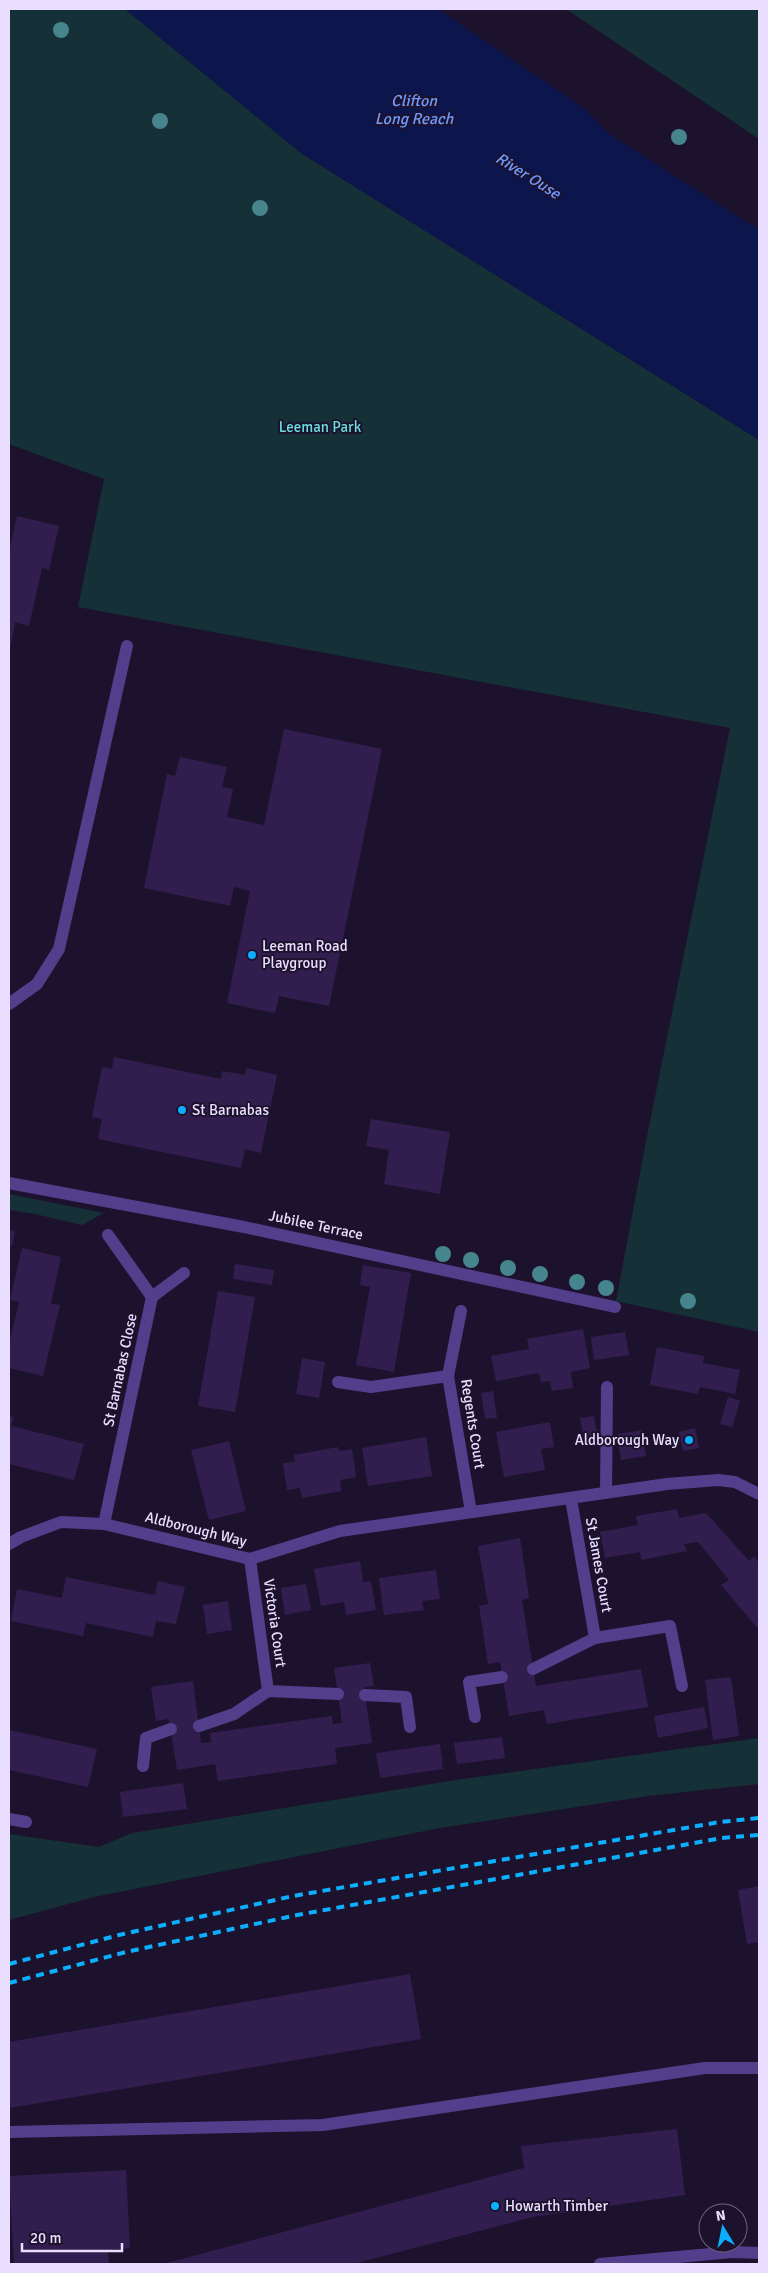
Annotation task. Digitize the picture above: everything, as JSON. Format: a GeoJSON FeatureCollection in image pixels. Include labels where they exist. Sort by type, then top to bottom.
{"type":"FeatureCollection","features":[{"type":"Feature","properties":{"kind":"street"},"geometry":{"type":"LineString","coordinates":[[9,1004],[37,984],[59,949],[127,646]]}},
{"type":"Feature","properties":{"kind":"street","name":"Jubilee Terrace"},"geometry":{"type":"LineString","coordinates":[[9,1183],[244,1227],[615,1307]]}},
{"type":"Feature","properties":{"kind":"street","name":"St Barnabas Close"},"geometry":{"type":"LineString","coordinates":[[104,1524],[152,1297],[108,1234]]}},
{"type":"Feature","properties":{"kind":"street"},"geometry":{"type":"LineString","coordinates":[[152,1297],[184,1273]]}},
{"type":"Feature","properties":{"kind":"street","name":"Regents Court"},"geometry":{"type":"LineString","coordinates":[[461,1311],[448,1376],[471,1512]]}},
{"type":"Feature","properties":{"kind":"street"},"geometry":{"type":"LineString","coordinates":[[338,1382],[371,1387],[448,1376]]}},
{"type":"Feature","properties":{"kind":"street"},"geometry":{"type":"LineString","coordinates":[[606,1493],[607,1387]]}},
{"type":"Feature","properties":{"kind":"street","name":"Aldborough Way"},"geometry":{"type":"LineString","coordinates":[[9,1544],[21,1537],[61,1522],[104,1524],[250,1559],[340,1530],[667,1484],[718,1480],[735,1482],[759,1494]]}},
{"type":"Feature","properties":{"kind":"street","name":"St James Court"},"geometry":{"type":"LineString","coordinates":[[571,1499],[595,1638]]}},
{"type":"Feature","properties":{"kind":"street","name":"Victoria Court"},"geometry":{"type":"LineString","coordinates":[[250,1559],[268,1691]]}},
{"type":"Feature","properties":{"kind":"street"},"geometry":{"type":"LineString","coordinates":[[533,1669],[595,1638],[670,1626],[682,1686]]}},
{"type":"Feature","properties":{"kind":"street"},"geometry":{"type":"LineString","coordinates":[[475,1717],[469,1682],[502,1677]]}},
{"type":"Feature","properties":{"kind":"street"},"geometry":{"type":"LineString","coordinates":[[199,1726],[234,1714],[268,1691],[338,1694]]}},
{"type":"Feature","properties":{"kind":"street"},"geometry":{"type":"LineString","coordinates":[[365,1695],[406,1697],[410,1727]]}},
{"type":"Feature","properties":{"kind":"street"},"geometry":{"type":"LineString","coordinates":[[143,1766],[146,1738],[171,1729]]}},
{"type":"Feature","properties":{"kind":"street"},"geometry":{"type":"LineString","coordinates":[[9,1818],[26,1822]]}},
{"type":"Feature","properties":{"kind":"street"},"geometry":{"type":"LineString","coordinates":[[9,2132],[324,2125],[705,2068],[759,2068]]}},
{"type":"Feature","properties":{"kind":"street"},"geometry":{"type":"LineString","coordinates":[[600,2264],[733,2258],[759,2252]]}},
{"type":"Feature","properties":{"kind":"green space","name":"Leeman Park"},"geometry":{"type":"Polygon","coordinates":[[[9,9],[125,9],[301,153],[759,440],[759,1332],[616,1301],[648,1131],[730,728],[78,607],[104,479],[9,444],[9,9]]]}},
{"type":"Feature","properties":{"kind":"green space"},"geometry":{"type":"Polygon","coordinates":[[[566,9],[759,9],[759,139],[566,9]]]}},
{"type":"Feature","properties":{"kind":"green space"},"geometry":{"type":"Polygon","coordinates":[[[9,1194],[104,1213],[82,1225],[9,1210],[9,1194]]]}},
{"type":"Feature","properties":{"kind":"green space"},"geometry":{"type":"Polygon","coordinates":[[[759,1738],[759,1784],[648,1796],[440,1828],[94,1897],[9,1920],[9,1834],[99,1847],[132,1833],[456,1780],[759,1738]]]}},
{"type":"Feature","properties":{"kind":"water","name":"Clifton Long Reach"},"geometry":{"type":"Polygon","coordinates":[[[125,9],[438,9],[585,109],[609,134],[759,230],[759,440],[301,153],[125,9]]]}},
{"type":"Feature","properties":{"kind":"building"},"geometry":{"type":"Polygon","coordinates":[[[17,516],[59,526],[49,570],[42,568],[29,626],[15,622],[10,649],[9,552],[17,516]]]}},
{"type":"Feature","properties":{"kind":"building"},"geometry":{"type":"Polygon","coordinates":[[[284,729],[382,749],[329,1006],[279,996],[275,1013],[227,1003],[250,891],[234,887],[230,906],[144,888],[167,774],[175,776],[180,757],[227,767],[222,787],[233,789],[227,817],[264,825],[284,729]]]}},
{"type":"Feature","properties":{"kind":"building","name":"St Barnabas"},"geometry":{"type":"Polygon","coordinates":[[[114,1057],[221,1079],[222,1071],[245,1075],[246,1068],[277,1075],[261,1153],[245,1149],[241,1168],[98,1139],[102,1119],[92,1117],[102,1067],[112,1069],[114,1057]]]}},
{"type":"Feature","properties":{"kind":"building"},"geometry":{"type":"Polygon","coordinates":[[[371,1119],[450,1132],[440,1194],[384,1184],[389,1150],[366,1146],[371,1119]]]}},
{"type":"Feature","properties":{"kind":"building"},"geometry":{"type":"Polygon","coordinates":[[[9,1230],[15,1231],[12,1246],[9,1245],[9,1230]]]}},
{"type":"Feature","properties":{"kind":"building"},"geometry":{"type":"Polygon","coordinates":[[[22,1248],[61,1257],[51,1304],[60,1305],[43,1376],[9,1368],[9,1344],[19,1302],[10,1300],[22,1248]]]}},
{"type":"Feature","properties":{"kind":"building"},"geometry":{"type":"Polygon","coordinates":[[[235,1264],[274,1270],[272,1285],[233,1279],[235,1264]]]}},
{"type":"Feature","properties":{"kind":"building"},"geometry":{"type":"Polygon","coordinates":[[[363,1265],[411,1273],[394,1372],[356,1365],[370,1287],[360,1285],[363,1265]]]}},
{"type":"Feature","properties":{"kind":"building"},"geometry":{"type":"Polygon","coordinates":[[[218,1291],[255,1297],[235,1412],[198,1406],[218,1291]]]}},
{"type":"Feature","properties":{"kind":"building"},"geometry":{"type":"Polygon","coordinates":[[[583,1329],[590,1368],[571,1372],[573,1388],[552,1391],[550,1381],[541,1382],[539,1373],[496,1381],[491,1356],[529,1349],[527,1339],[583,1329]]]}},
{"type":"Feature","properties":{"kind":"building"},"geometry":{"type":"Polygon","coordinates":[[[625,1332],[629,1355],[594,1360],[591,1337],[625,1332]]]}},
{"type":"Feature","properties":{"kind":"building"},"geometry":{"type":"Polygon","coordinates":[[[657,1347],[704,1356],[703,1363],[740,1370],[735,1394],[700,1387],[698,1394],[650,1385],[657,1347]]]}},
{"type":"Feature","properties":{"kind":"building"},"geometry":{"type":"Polygon","coordinates":[[[302,1358],[325,1362],[319,1398],[296,1394],[302,1358]]]}},
{"type":"Feature","properties":{"kind":"building"},"geometry":{"type":"Polygon","coordinates":[[[493,1391],[497,1418],[485,1419],[481,1393],[493,1391]]]}},
{"type":"Feature","properties":{"kind":"building"},"geometry":{"type":"Polygon","coordinates":[[[728,1397],[740,1401],[732,1427],[720,1424],[728,1397]]]}},
{"type":"Feature","properties":{"kind":"building"},"geometry":{"type":"Polygon","coordinates":[[[9,1416],[14,1417],[11,1426],[84,1444],[74,1480],[9,1464],[9,1416]]]}},
{"type":"Feature","properties":{"kind":"building"},"geometry":{"type":"Polygon","coordinates":[[[594,1416],[598,1440],[584,1442],[580,1418],[594,1416]]]}},
{"type":"Feature","properties":{"kind":"building"},"geometry":{"type":"Polygon","coordinates":[[[550,1422],[554,1447],[541,1449],[545,1470],[504,1477],[496,1432],[550,1422]]]}},
{"type":"Feature","properties":{"kind":"building","name":"Aldborough Way"},"geometry":{"type":"Polygon","coordinates":[[[695,1428],[699,1448],[683,1451],[679,1432],[695,1428]]]}},
{"type":"Feature","properties":{"kind":"building"},"geometry":{"type":"Polygon","coordinates":[[[642,1430],[646,1456],[621,1460],[617,1434],[642,1430]]]}},
{"type":"Feature","properties":{"kind":"building"},"geometry":{"type":"Polygon","coordinates":[[[426,1437],[432,1476],[368,1486],[362,1448],[426,1437]]]}},
{"type":"Feature","properties":{"kind":"building"},"geometry":{"type":"Polygon","coordinates":[[[229,1441],[246,1511],[209,1520],[191,1450],[229,1441]]]}},
{"type":"Feature","properties":{"kind":"building"},"geometry":{"type":"Polygon","coordinates":[[[338,1447],[339,1451],[352,1449],[356,1477],[340,1480],[341,1491],[302,1498],[300,1488],[287,1490],[283,1463],[295,1462],[294,1455],[338,1447]]]}},
{"type":"Feature","properties":{"kind":"building"},"geometry":{"type":"Polygon","coordinates":[[[677,1509],[679,1518],[706,1513],[749,1561],[754,1556],[759,1563],[759,1630],[721,1585],[729,1580],[698,1542],[684,1544],[687,1551],[641,1560],[640,1552],[605,1558],[600,1532],[638,1525],[636,1516],[677,1509]]]}},
{"type":"Feature","properties":{"kind":"building"},"geometry":{"type":"Polygon","coordinates":[[[520,1538],[529,1598],[522,1600],[536,1686],[641,1669],[648,1707],[547,1724],[544,1710],[509,1716],[500,1662],[488,1664],[479,1606],[488,1604],[478,1546],[520,1538]]]}},
{"type":"Feature","properties":{"kind":"building"},"geometry":{"type":"Polygon","coordinates":[[[360,1561],[363,1582],[371,1581],[376,1610],[346,1615],[344,1602],[321,1606],[314,1569],[360,1561]]]}},
{"type":"Feature","properties":{"kind":"building"},"geometry":{"type":"Polygon","coordinates":[[[436,1570],[440,1599],[422,1601],[424,1610],[384,1615],[379,1578],[436,1570]]]}},
{"type":"Feature","properties":{"kind":"building"},"geometry":{"type":"Polygon","coordinates":[[[66,1577],[155,1595],[158,1581],[185,1587],[176,1624],[156,1621],[153,1637],[86,1623],[83,1636],[11,1621],[17,1589],[62,1598],[66,1577]]]}},
{"type":"Feature","properties":{"kind":"building"},"geometry":{"type":"Polygon","coordinates":[[[306,1584],[311,1610],[285,1615],[281,1588],[306,1584]]]}},
{"type":"Feature","properties":{"kind":"building"},"geometry":{"type":"Polygon","coordinates":[[[228,1601],[232,1630],[207,1634],[203,1605],[228,1601]]]}},
{"type":"Feature","properties":{"kind":"building"},"geometry":{"type":"Polygon","coordinates":[[[370,1663],[374,1686],[364,1687],[372,1743],[335,1748],[337,1764],[218,1781],[215,1764],[177,1770],[169,1719],[156,1721],[151,1687],[193,1681],[201,1743],[211,1742],[210,1733],[332,1716],[333,1724],[342,1723],[334,1668],[370,1663]]]}},
{"type":"Feature","properties":{"kind":"building"},"geometry":{"type":"Polygon","coordinates":[[[731,1677],[739,1736],[713,1740],[705,1680],[731,1677]]]}},
{"type":"Feature","properties":{"kind":"building"},"geometry":{"type":"Polygon","coordinates":[[[704,1707],[708,1728],[658,1738],[654,1716],[704,1707]]]}},
{"type":"Feature","properties":{"kind":"building"},"geometry":{"type":"Polygon","coordinates":[[[9,1730],[97,1749],[88,1787],[9,1770],[9,1730]]]}},
{"type":"Feature","properties":{"kind":"building"},"geometry":{"type":"Polygon","coordinates":[[[502,1737],[505,1758],[457,1764],[454,1743],[502,1737]]]}},
{"type":"Feature","properties":{"kind":"building"},"geometry":{"type":"Polygon","coordinates":[[[440,1744],[443,1769],[380,1778],[376,1753],[440,1744]]]}},
{"type":"Feature","properties":{"kind":"building"},"geometry":{"type":"Polygon","coordinates":[[[183,1783],[187,1809],[123,1817],[120,1792],[183,1783]]]}},
{"type":"Feature","properties":{"kind":"building"},"geometry":{"type":"Polygon","coordinates":[[[759,1886],[759,1942],[747,1944],[738,1890],[759,1886]]]}},
{"type":"Feature","properties":{"kind":"building"},"geometry":{"type":"Polygon","coordinates":[[[410,1974],[421,2039],[9,2108],[9,2042],[410,1974]]]}},
{"type":"Feature","properties":{"kind":"building","name":"Howarth Timber"},"geometry":{"type":"Polygon","coordinates":[[[677,2129],[685,2195],[533,2217],[353,2264],[163,2264],[524,2168],[521,2146],[677,2129]]]}},
{"type":"Feature","properties":{"kind":"building"},"geometry":{"type":"Polygon","coordinates":[[[126,2170],[130,2248],[108,2250],[109,2264],[14,2264],[9,2176],[126,2170]]]}},
{"type":"Feature","properties":{"kind":"railway"},"geometry":{"type":"LineString","coordinates":[[9,1964],[119,1935],[293,1896],[720,1822],[759,1818]]}},
{"type":"Feature","properties":{"kind":"railway"},"geometry":{"type":"LineString","coordinates":[[9,1983],[126,1952],[297,1915],[722,1838],[759,1835]]}},
{"type":"Feature","properties":{"kind":"place","name":"Leeman Road Playgroup"},"geometry":{"type":"Point","coordinates":[252,955]}},
{"type":"Feature","properties":{"kind":"place","name":"St Barnabas"},"geometry":{"type":"Point","coordinates":[182,1110]}},
{"type":"Feature","properties":{"kind":"place","name":"Aldborough Way"},"geometry":{"type":"Point","coordinates":[689,1440]}},
{"type":"Feature","properties":{"kind":"place","name":"Howarth Timber"},"geometry":{"type":"Point","coordinates":[495,2206]}},
{"type":"Feature","properties":{"kind":"water label","name":"River Ouse"},"geometry":{"type":"Point","coordinates":[528,176]}}]}
